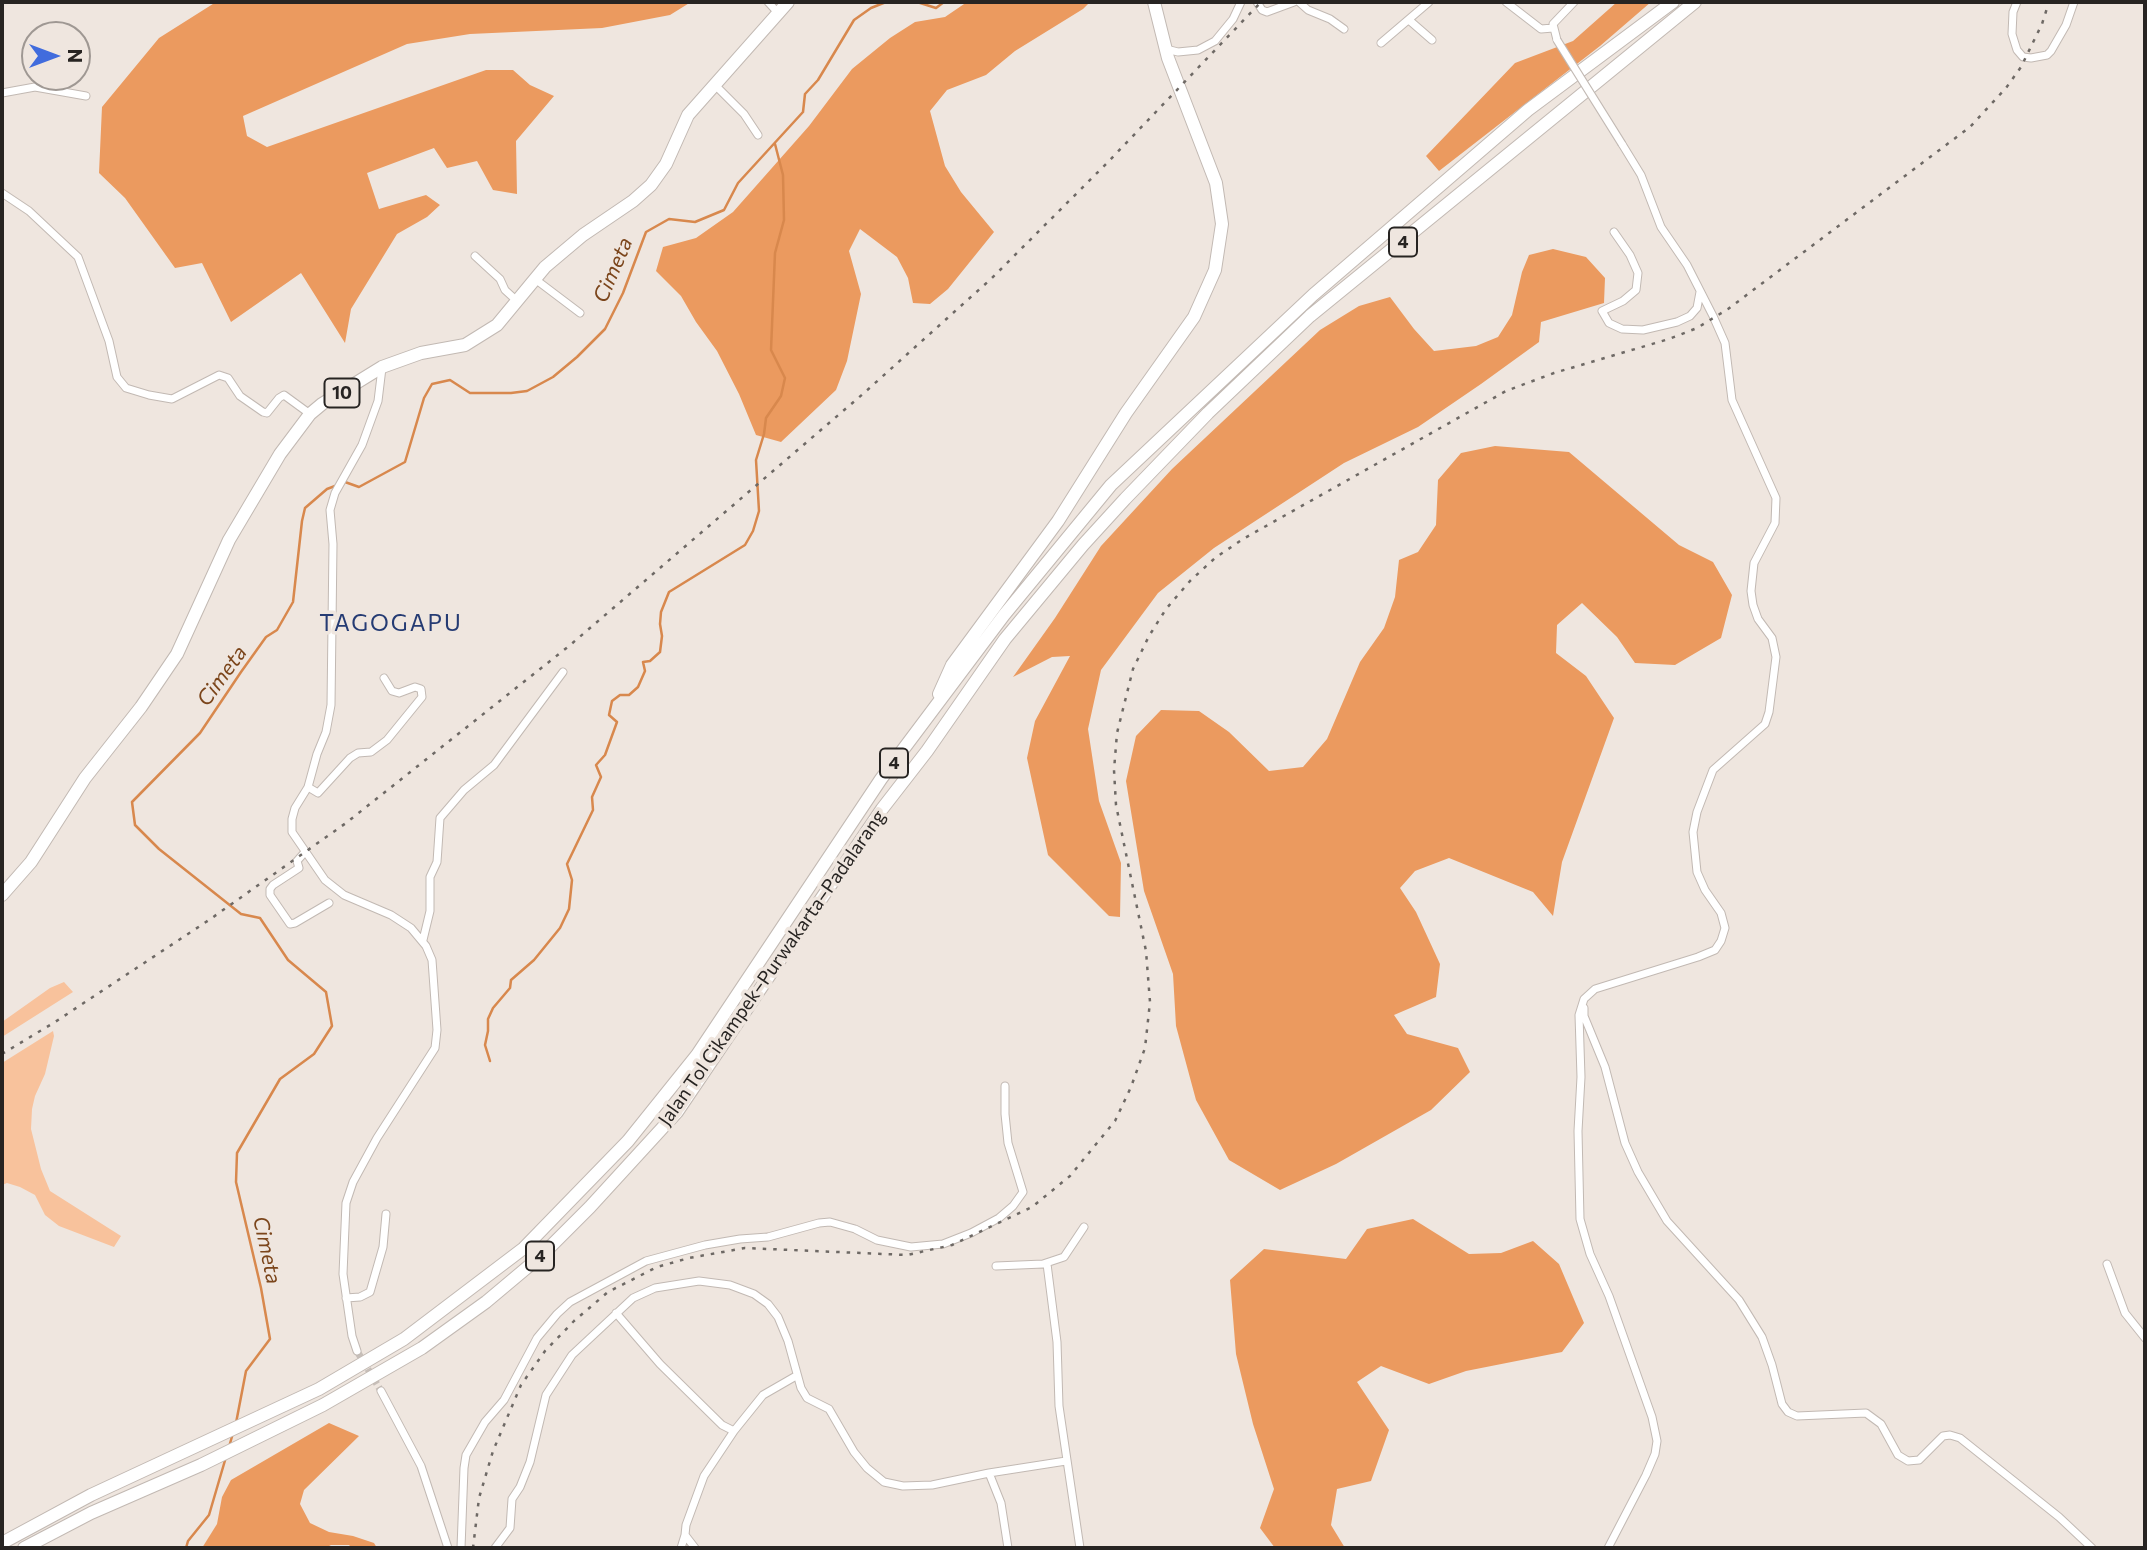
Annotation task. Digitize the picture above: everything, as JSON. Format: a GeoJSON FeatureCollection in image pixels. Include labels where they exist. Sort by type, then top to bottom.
{"type":"FeatureCollection","features":[{"type":"Feature","properties":{"kind":"highway","name":"10"},"geometry":{"type":"LineString","coordinates":[[2,895],[31,862],[85,778],[141,707],[177,654],[229,540],[280,454],[310,414],[382,367],[421,353],[456,348],[476,340],[497,325],[535,279],[583,235],[633,201],[651,185],[666,164],[688,114],[788,2]]}},
{"type":"Feature","properties":{"kind":"highway"},"geometry":{"type":"LineString","coordinates":[[928,718],[952,665],[1058,521],[1126,413],[1194,317],[1215,270],[1222,224],[1216,183],[1166,49],[1154,2]]}},
{"type":"Feature","properties":{"kind":"highway","name":"Jalan Tol Cikampek–Purwakarta–Padalarang"},"geometry":{"type":"LineString","coordinates":[[2,1543],[92,1495],[319,1389],[404,1339],[524,1248],[628,1141],[697,1055],[881,779],[1004,615],[1111,485],[1313,295],[1528,110],[1673,2]]}},
{"type":"Feature","properties":{"kind":"highway","name":"Jalan Tol Cikampek–Purwakarta–Padalarang"},"geometry":{"type":"LineString","coordinates":[[24,1548],[91,1513],[201,1465],[323,1405],[422,1348],[486,1302],[542,1255],[677,1112],[883,809],[1005,639],[1083,545],[1172,449],[1310,316],[1695,2]]}},
{"type":"Feature","properties":{"kind":"street"},"geometry":{"type":"LineString","coordinates":[[768,2],[779,14]]}},
{"type":"Feature","properties":{"kind":"street"},"geometry":{"type":"LineString","coordinates":[[1166,49],[1178,52],[1198,50],[1215,41],[1233,19],[1241,2]]}},
{"type":"Feature","properties":{"kind":"street"},"geometry":{"type":"LineString","coordinates":[[1257,2],[1262,10],[1267,12],[1297,2],[1344,29]]}},
{"type":"Feature","properties":{"kind":"street"},"geometry":{"type":"LineString","coordinates":[[1381,43],[1428,2]]}},
{"type":"Feature","properties":{"kind":"street"},"geometry":{"type":"LineString","coordinates":[[1506,2],[1541,29],[1553,28]]}},
{"type":"Feature","properties":{"kind":"street"},"geometry":{"type":"LineString","coordinates":[[1574,2],[1556,20],[1553,28],[1557,40],[1641,175],[1661,227],[1700,291],[1725,343],[1732,400],[1776,498],[1775,523],[1754,563],[1751,591],[1758,620],[1772,638],[1775,647],[1769,712],[1765,724],[1758,732],[1713,770],[1693,832],[1697,872],[1725,923],[1724,933],[1715,950],[1595,989],[1584,999],[1579,1015],[1580,1219],[1590,1254],[1609,1296],[1652,1417],[1657,1441],[1646,1475],[1608,1548]]}},
{"type":"Feature","properties":{"kind":"street"},"geometry":{"type":"LineString","coordinates":[[2017,2],[2013,12],[2012,34],[2017,50],[2023,57],[2031,58],[2047,55],[2051,51],[2066,25],[2074,2]]}},
{"type":"Feature","properties":{"kind":"street"},"geometry":{"type":"LineString","coordinates":[[1409,20],[1432,40]]}},
{"type":"Feature","properties":{"kind":"street"},"geometry":{"type":"LineString","coordinates":[[715,85],[744,114],[758,135]]}},
{"type":"Feature","properties":{"kind":"street"},"geometry":{"type":"LineString","coordinates":[[2,93],[35,87],[86,96]]}},
{"type":"Feature","properties":{"kind":"street"},"geometry":{"type":"LineString","coordinates":[[2,193],[29,211],[78,257],[109,341],[117,377],[126,388],[172,399],[212,377],[223,376],[228,378],[240,396],[262,412],[267,413],[284,395],[310,414]]}},
{"type":"Feature","properties":{"kind":"street"},"geometry":{"type":"LineString","coordinates":[[1614,232],[1638,273],[1636,290],[1623,301],[1602,311],[1609,323],[1622,330],[1643,330],[1677,322],[1690,316],[1697,308],[1700,291]]}},
{"type":"Feature","properties":{"kind":"street"},"geometry":{"type":"LineString","coordinates":[[475,256],[500,279],[505,290],[518,301]]}},
{"type":"Feature","properties":{"kind":"street"},"geometry":{"type":"LineString","coordinates":[[535,279],[580,313]]}},
{"type":"Feature","properties":{"kind":"street"},"geometry":{"type":"LineString","coordinates":[[357,1351],[352,1336],[342,1260],[348,1194],[377,1138],[435,1048],[437,1030],[432,960],[423,940],[411,928],[391,915],[334,888],[292,832],[292,819],[295,808],[308,788],[326,732],[331,705],[333,568],[330,510],[335,493],[362,445],[378,401],[382,367]]}},
{"type":"Feature","properties":{"kind":"street"},"geometry":{"type":"LineString","coordinates":[[423,940],[430,911],[430,877],[436,862],[440,818],[464,790],[494,765],[563,672]]}},
{"type":"Feature","properties":{"kind":"street"},"geometry":{"type":"LineString","coordinates":[[308,788],[318,793],[350,758],[358,753],[371,752],[387,740],[422,696],[421,689],[415,687],[399,693],[392,691],[384,677]]}},
{"type":"Feature","properties":{"kind":"street"},"geometry":{"type":"LineString","coordinates":[[305,852],[297,861],[299,868],[273,885],[270,895],[290,924],[329,903]]}},
{"type":"Feature","properties":{"kind":"street"},"geometry":{"type":"LineString","coordinates":[[1584,999],[1584,1016],[1605,1067],[1625,1143],[1638,1172],[1667,1221],[1739,1300],[1762,1336],[1782,1404],[1788,1412],[1797,1416],[1866,1413],[1881,1424],[1898,1455],[1908,1461],[1919,1460],[1943,1436],[1960,1438],[2059,1517],[2092,1548]]}},
{"type":"Feature","properties":{"kind":"street"},"geometry":{"type":"LineString","coordinates":[[461,1548],[466,1455],[485,1422],[504,1400],[537,1339],[570,1302],[655,1258],[705,1245],[768,1237],[819,1223],[855,1229],[877,1240],[911,1247],[943,1244],[971,1233],[999,1218],[1013,1206],[1023,1192],[1008,1143],[1005,1086]]}},
{"type":"Feature","properties":{"kind":"street"},"geometry":{"type":"LineString","coordinates":[[346,1298],[360,1297],[370,1292],[383,1247],[386,1214]]}},
{"type":"Feature","properties":{"kind":"street"},"geometry":{"type":"LineString","coordinates":[[996,1266],[1046,1264],[1064,1257],[1084,1227]]}},
{"type":"Feature","properties":{"kind":"street"},"geometry":{"type":"LineString","coordinates":[[1046,1264],[1057,1342],[1059,1406],[1080,1548]]}},
{"type":"Feature","properties":{"kind":"street"},"geometry":{"type":"LineString","coordinates":[[2107,1264],[2125,1313],[2145,1338]]}},
{"type":"Feature","properties":{"kind":"street"},"geometry":{"type":"LineString","coordinates":[[495,1548],[510,1528],[512,1499],[530,1462],[549,1389],[572,1355],[633,1298],[655,1288],[699,1281],[730,1285],[754,1293],[768,1304],[778,1317],[788,1341],[796,1376],[807,1398],[829,1409],[854,1452],[867,1468],[884,1482],[903,1486],[932,1485],[1066,1461]]}},
{"type":"Feature","properties":{"kind":"street"},"geometry":{"type":"LineString","coordinates":[[616,1313],[660,1364],[722,1425],[733,1431]]}},
{"type":"Feature","properties":{"kind":"street"},"geometry":{"type":"LineString","coordinates":[[681,1548],[697,1491],[733,1431],[763,1395],[796,1376]]}},
{"type":"Feature","properties":{"kind":"street"},"geometry":{"type":"LineString","coordinates":[[381,1391],[421,1466],[448,1548]]}},
{"type":"Feature","properties":{"kind":"street"},"geometry":{"type":"LineString","coordinates":[[989,1473],[1001,1503],[1008,1548]]}},
{"type":"Feature","properties":{"kind":"street"},"geometry":{"type":"LineString","coordinates":[[685,1535],[695,1548]]}},
{"type":"Feature","properties":{"kind":"shaded area"},"geometry":{"type":"Polygon","coordinates":[[[216,2],[691,2],[670,15],[602,28],[470,34],[407,44],[243,116],[247,136],[267,147],[486,70],[513,70],[530,85],[554,96],[516,141],[517,194],[493,190],[477,161],[447,168],[434,148],[367,173],[379,209],[426,195],[440,205],[427,217],[397,234],[351,309],[345,343],[301,273],[231,322],[202,263],[175,268],[125,198],[99,173],[102,107],[159,38],[216,2]]]}},
{"type":"Feature","properties":{"kind":"shaded area"},"geometry":{"type":"Polygon","coordinates":[[[967,2],[1090,2],[1015,51],[986,75],[947,90],[930,111],[945,166],[961,192],[994,232],[948,289],[930,304],[913,303],[908,278],[897,257],[860,229],[849,251],[861,294],[847,361],[836,390],[781,442],[756,435],[717,351],[681,296],[656,271],[663,247],[696,238],[733,212],[809,126],[852,69],[890,38],[915,22],[945,17],[967,2]]]}},
{"type":"Feature","properties":{"kind":"shaded area"},"geometry":{"type":"Polygon","coordinates":[[[1617,2],[1651,2],[1600,46],[1439,171],[1426,156],[1515,63],[1573,41],[1617,2]]]}},
{"type":"Feature","properties":{"kind":"shaded area"},"geometry":{"type":"Polygon","coordinates":[[[1553,249],[1586,257],[1605,278],[1604,303],[1541,322],[1539,342],[1481,384],[1418,427],[1344,463],[1214,548],[1158,593],[1101,670],[1088,729],[1099,801],[1121,863],[1120,917],[1109,916],[1048,855],[1027,758],[1035,721],[1070,656],[1052,657],[1013,677],[1101,546],[1172,469],[1320,330],[1359,306],[1390,297],[1434,351],[1476,346],[1498,337],[1512,315],[1522,272],[1529,255],[1553,249]]]}},
{"type":"Feature","properties":{"kind":"shaded area"},"geometry":{"type":"Polygon","coordinates":[[[1495,446],[1569,452],[1679,545],[1713,562],[1732,595],[1721,638],[1675,665],[1635,663],[1617,637],[1582,603],[1557,625],[1556,653],[1586,676],[1614,718],[1562,862],[1553,916],[1533,892],[1449,858],[1415,871],[1400,888],[1416,912],[1440,964],[1436,997],[1394,1015],[1407,1034],[1458,1048],[1470,1072],[1431,1110],[1336,1164],[1280,1190],[1229,1160],[1196,1100],[1176,1026],[1173,974],[1144,891],[1126,781],[1136,736],[1161,710],[1199,711],[1229,732],[1269,771],[1303,767],[1327,739],[1360,662],[1384,628],[1395,597],[1399,560],[1418,552],[1436,525],[1438,480],[1461,453],[1495,446]]]}},
{"type":"Feature","properties":{"kind":"shaded area"},"geometry":{"type":"Polygon","coordinates":[[[64,982],[73,992],[2,1037],[2,1022],[50,988],[64,982]]]}},
{"type":"Feature","properties":{"kind":"shaded area"},"geometry":{"type":"Polygon","coordinates":[[[53,1031],[45,1074],[32,1109],[31,1129],[41,1169],[50,1191],[121,1236],[114,1247],[59,1226],[45,1215],[35,1195],[7,1183],[2,1185],[2,1063],[53,1031]]]}},
{"type":"Feature","properties":{"kind":"shaded area"},"geometry":{"type":"Polygon","coordinates":[[[1413,1219],[1469,1254],[1501,1253],[1533,1241],[1559,1264],[1584,1323],[1562,1352],[1466,1371],[1429,1384],[1381,1366],[1357,1382],[1389,1430],[1371,1481],[1337,1489],[1331,1525],[1345,1548],[1275,1548],[1260,1528],[1274,1489],[1253,1424],[1236,1354],[1230,1280],[1264,1249],[1346,1259],[1367,1229],[1413,1219]]]}},
{"type":"Feature","properties":{"kind":"shaded area"},"geometry":{"type":"Polygon","coordinates":[[[329,1423],[359,1436],[304,1490],[300,1504],[310,1523],[329,1532],[374,1543],[377,1548],[331,1545],[325,1548],[202,1548],[217,1524],[222,1497],[231,1480],[329,1423]]]}},
{"type":"Feature","properties":{"kind":"waterway","name":"Cimeta"},"geometry":{"type":"LineString","coordinates":[[345,482],[359,487],[405,462],[424,398],[432,384],[450,380],[470,393],[527,391],[553,377],[577,357],[605,329],[623,293],[646,232],[669,219],[695,222],[724,210],[738,183],[803,112],[805,94],[818,80],[854,20],[871,8],[886,2]]}},
{"type":"Feature","properties":{"kind":"waterway","name":"Cimeta"},"geometry":{"type":"LineString","coordinates":[[917,2],[936,8],[944,2]]}},
{"type":"Feature","properties":{"kind":"waterway"},"geometry":{"type":"LineString","coordinates":[[490,1061],[485,1045],[488,1019],[493,1008],[510,988],[511,980],[534,960],[560,928],[569,909],[572,880],[567,864],[593,810],[592,797],[601,777],[596,765],[605,755],[617,722],[609,715],[612,701],[620,695],[629,695],[638,687],[645,671],[643,662],[650,661],[660,652],[661,612],[669,592],[745,545],[753,531],[759,511],[756,460],[766,418],[781,396],[785,378],[771,350],[775,253],[784,220],[783,175],[775,144]]}},
{"type":"Feature","properties":{"kind":"waterway","name":"Cimeta"},"geometry":{"type":"LineString","coordinates":[[236,1423],[246,1371],[270,1339],[236,1182],[237,1153],[280,1079],[314,1054],[332,1026],[326,992],[288,960],[260,918],[241,914],[159,849],[135,825],[132,802],[200,733],[266,637],[277,630],[293,602],[305,508],[327,489],[335,486]]}},
{"type":"Feature","properties":{"kind":"waterway","name":"Cimeta"},"geometry":{"type":"LineString","coordinates":[[229,1447],[233,1433]]}},
{"type":"Feature","properties":{"kind":"waterway","name":"Cimeta"},"geometry":{"type":"LineString","coordinates":[[186,1548],[188,1541],[209,1515],[226,1457]]}},
{"type":"Feature","properties":{"kind":"tunnel"},"geometry":{"type":"LineString","coordinates":[[357,1351],[381,1391]]}},
{"type":"Feature","properties":{"kind":"railway"},"geometry":{"type":"LineString","coordinates":[[2,1054],[209,920],[346,823],[569,646],[864,393],[992,278],[1108,162],[1261,2]]}},
{"type":"Feature","properties":{"kind":"railway"},"geometry":{"type":"LineString","coordinates":[[473,1548],[479,1498],[493,1451],[521,1385],[545,1351],[608,1292],[657,1267],[745,1248],[907,1255],[952,1245],[1032,1207],[1070,1176],[1115,1121],[1145,1048],[1150,1002],[1146,951],[1116,805],[1114,770],[1117,733],[1133,669],[1166,609],[1190,581],[1215,558],[1243,539],[1506,391],[1554,373],[1669,339],[1697,328],[1728,309],[1970,127],[2006,88],[2021,67],[2042,24],[2049,2]]}},
{"type":"Feature","properties":{"kind":"district","name":"TAGOGAPU"},"geometry":{"type":"Point","coordinates":[391,623]}}]}
